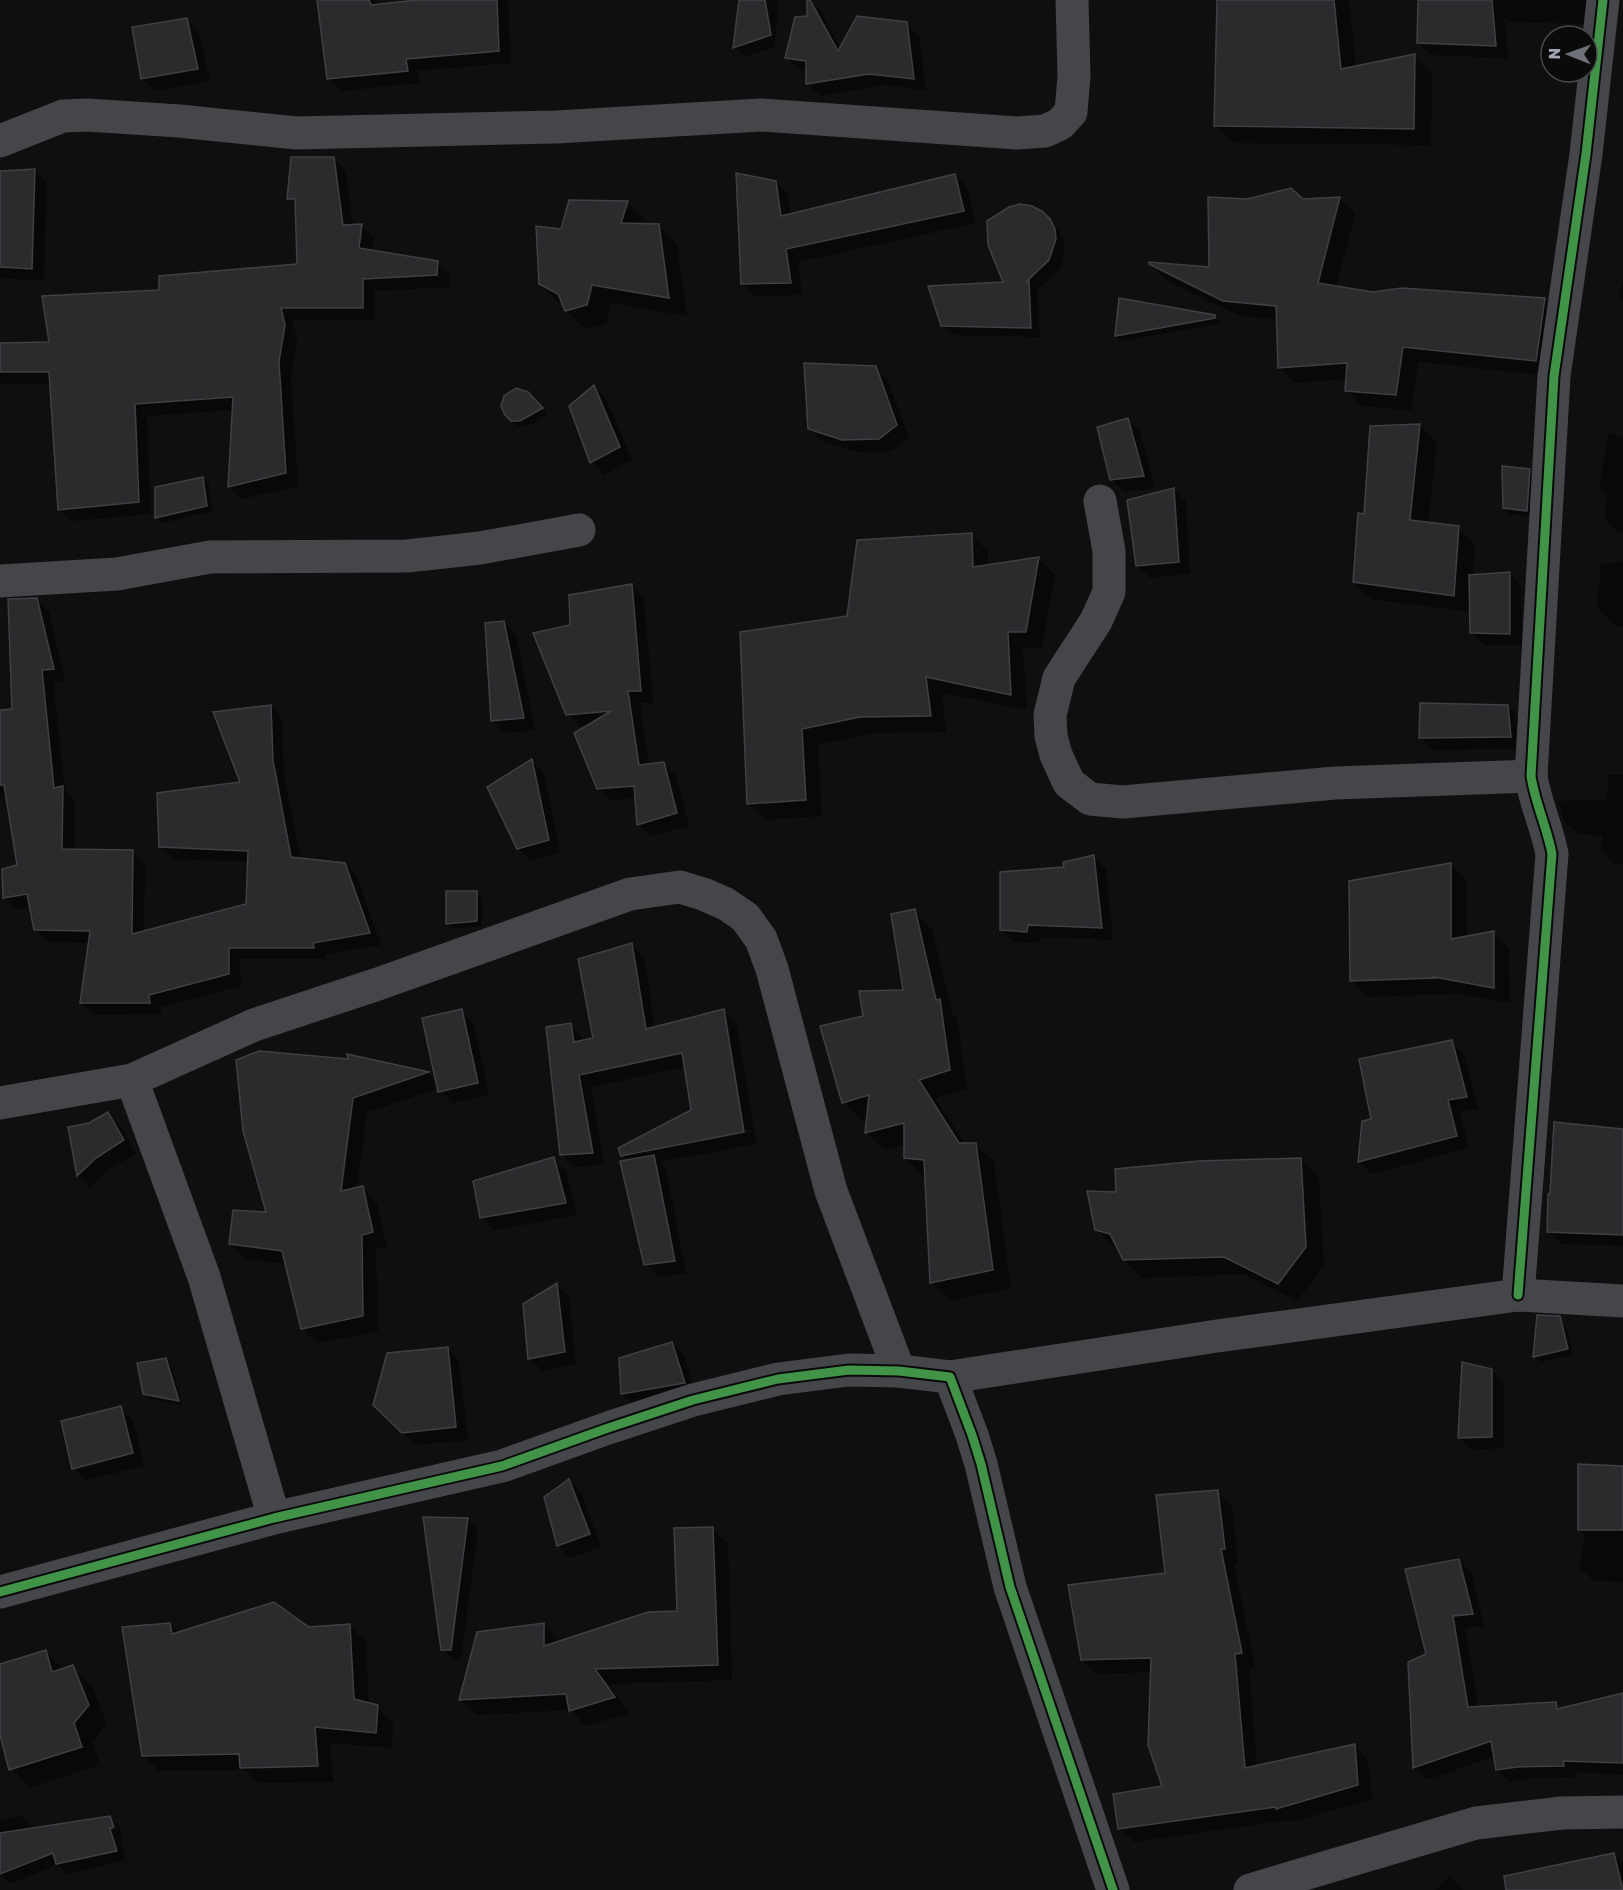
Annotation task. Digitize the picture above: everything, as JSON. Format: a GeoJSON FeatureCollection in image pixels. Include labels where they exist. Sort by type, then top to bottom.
{"type":"FeatureCollection","features":[{"type":"Feature","properties":{"kind":"street"},"geometry":{"type":"LineString","coordinates":[[0,141],[63,116],[87,115],[179,121],[297,133],[556,127],[761,115],[1017,133],[1045,130],[1060,124],[1071,112],[1073,103],[1072,0]]}},
{"type":"Feature","properties":{"kind":"street"},"geometry":{"type":"LineString","coordinates":[[1518,1295],[1552,854],[1548,835],[1534,796],[1531,776],[1554,376],[1586,154],[1603,0]]}},
{"type":"Feature","properties":{"kind":"street"},"geometry":{"type":"LineString","coordinates":[[1100,501],[1109,551],[1109,592],[1096,621],[1059,678],[1050,715],[1051,736],[1063,771],[1069,783],[1090,798],[1123,802],[1335,783],[1531,776]]}},
{"type":"Feature","properties":{"kind":"street"},"geometry":{"type":"LineString","coordinates":[[0,581],[117,574],[210,557],[407,556],[480,549],[579,530]]}},
{"type":"Feature","properties":{"kind":"street"},"geometry":{"type":"LineString","coordinates":[[0,1103],[132,1080],[254,1025],[378,984],[630,894],[680,888],[703,894],[726,904],[746,917],[761,939],[772,969],[831,1191],[899,1371]]}},
{"type":"Feature","properties":{"kind":"street"},"geometry":{"type":"LineString","coordinates":[[132,1080],[204,1277],[274,1518]]}},
{"type":"Feature","properties":{"kind":"street"},"geometry":{"type":"LineString","coordinates":[[0,1592],[274,1518],[502,1466],[693,1400],[778,1379],[849,1370],[899,1371],[950,1377],[1217,1336],[1518,1295],[1623,1301]]}},
{"type":"Feature","properties":{"kind":"street"},"geometry":{"type":"LineString","coordinates":[[950,1377],[981,1464],[1010,1587],[1113,1890]]}},
{"type":"Feature","properties":{"kind":"street"},"geometry":{"type":"LineString","coordinates":[[1250,1890],[1476,1823],[1562,1813],[1623,1812]]}},
{"type":"Feature","properties":{"kind":"building"},"geometry":{"type":"Polygon","coordinates":[[[317,0],[369,0],[371,5],[417,0],[497,0],[499,51],[406,59],[408,71],[327,79],[317,0]]]}},
{"type":"Feature","properties":{"kind":"building"},"geometry":{"type":"Polygon","coordinates":[[[739,0],[765,0],[771,35],[733,48],[739,0]]]}},
{"type":"Feature","properties":{"kind":"building"},"geometry":{"type":"Polygon","coordinates":[[[807,0],[810,0],[838,51],[857,16],[907,22],[914,79],[869,74],[806,84],[806,61],[785,58],[795,17],[807,16],[807,0]]]}},
{"type":"Feature","properties":{"kind":"building"},"geometry":{"type":"Polygon","coordinates":[[[1217,0],[1334,0],[1341,69],[1415,54],[1414,129],[1214,126],[1217,0]]]}},
{"type":"Feature","properties":{"kind":"building"},"geometry":{"type":"Polygon","coordinates":[[[1418,0],[1492,0],[1496,46],[1417,43],[1418,0]]]}},
{"type":"Feature","properties":{"kind":"building"},"geometry":{"type":"Polygon","coordinates":[[[187,18],[198,69],[141,79],[132,27],[187,18]]]}},
{"type":"Feature","properties":{"kind":"building"},"geometry":{"type":"Polygon","coordinates":[[[291,157],[334,157],[343,225],[362,224],[359,248],[438,261],[437,275],[363,279],[363,308],[281,308],[285,325],[279,362],[286,473],[228,487],[233,397],[135,404],[139,502],[58,510],[49,372],[0,372],[0,343],[49,342],[42,296],[159,290],[159,276],[297,264],[295,199],[287,199],[291,157]]]}},
{"type":"Feature","properties":{"kind":"building"},"geometry":{"type":"Polygon","coordinates":[[[35,169],[32,269],[0,267],[0,171],[35,169]]]}},
{"type":"Feature","properties":{"kind":"building"},"geometry":{"type":"Polygon","coordinates":[[[736,173],[776,181],[781,216],[955,174],[964,211],[786,249],[791,283],[741,284],[736,173]]]}},
{"type":"Feature","properties":{"kind":"building"},"geometry":{"type":"Polygon","coordinates":[[[1291,188],[1303,199],[1340,197],[1318,283],[1373,292],[1402,288],[1545,298],[1536,361],[1403,347],[1396,395],[1345,391],[1347,363],[1278,368],[1276,306],[1223,301],[1149,264],[1149,262],[1209,267],[1208,197],[1247,199],[1291,188]]]}},
{"type":"Feature","properties":{"kind":"building"},"geometry":{"type":"Polygon","coordinates":[[[569,200],[628,201],[621,223],[659,224],[669,298],[592,285],[587,305],[565,311],[558,294],[539,284],[536,226],[561,229],[569,200]]]}},
{"type":"Feature","properties":{"kind":"building"},"geometry":{"type":"Polygon","coordinates":[[[1020,204],[1042,211],[1050,219],[1055,229],[1056,239],[1049,260],[1027,281],[1029,281],[1031,328],[941,326],[928,286],[1003,282],[988,245],[987,221],[1009,207],[1020,204]]]}},
{"type":"Feature","properties":{"kind":"building"},"geometry":{"type":"Polygon","coordinates":[[[1119,298],[1215,315],[1215,318],[1115,336],[1119,298]]]}},
{"type":"Feature","properties":{"kind":"building"},"geometry":{"type":"Polygon","coordinates":[[[804,363],[876,366],[897,425],[879,439],[842,440],[808,429],[804,363]]]}},
{"type":"Feature","properties":{"kind":"building"},"geometry":{"type":"Polygon","coordinates":[[[594,385],[620,447],[590,463],[569,406],[594,385]]]}},
{"type":"Feature","properties":{"kind":"building"},"geometry":{"type":"Polygon","coordinates":[[[516,388],[528,392],[543,408],[520,421],[511,421],[501,406],[504,396],[516,388]]]}},
{"type":"Feature","properties":{"kind":"building"},"geometry":{"type":"Polygon","coordinates":[[[1128,418],[1144,476],[1110,480],[1097,427],[1128,418]]]}},
{"type":"Feature","properties":{"kind":"building"},"geometry":{"type":"Polygon","coordinates":[[[1420,424],[1410,520],[1459,526],[1454,596],[1353,582],[1358,513],[1364,514],[1370,426],[1420,424]]]}},
{"type":"Feature","properties":{"kind":"building"},"geometry":{"type":"Polygon","coordinates":[[[1502,466],[1530,469],[1527,511],[1503,508],[1502,466]]]}},
{"type":"Feature","properties":{"kind":"building"},"geometry":{"type":"Polygon","coordinates":[[[203,477],[207,506],[155,518],[155,487],[203,477]]]}},
{"type":"Feature","properties":{"kind":"building"},"geometry":{"type":"Polygon","coordinates":[[[1174,488],[1179,562],[1136,566],[1127,500],[1174,488]]]}},
{"type":"Feature","properties":{"kind":"building"},"geometry":{"type":"Polygon","coordinates":[[[972,533],[973,567],[1039,557],[1026,632],[1008,632],[1011,695],[926,677],[931,716],[860,717],[802,729],[806,800],[747,804],[740,632],[847,616],[857,540],[972,533]]]}},
{"type":"Feature","properties":{"kind":"building"},"geometry":{"type":"Polygon","coordinates":[[[1510,572],[1510,634],[1470,633],[1469,575],[1510,572]]]}},
{"type":"Feature","properties":{"kind":"building"},"geometry":{"type":"Polygon","coordinates":[[[632,584],[641,691],[628,691],[639,765],[664,762],[677,813],[637,825],[634,786],[597,789],[574,733],[611,711],[566,715],[533,633],[570,625],[569,595],[632,584]]]}},
{"type":"Feature","properties":{"kind":"building"},"geometry":{"type":"Polygon","coordinates":[[[37,598],[54,669],[42,670],[54,788],[63,786],[62,849],[133,850],[132,934],[246,904],[248,851],[159,847],[157,793],[240,782],[213,712],[271,705],[273,760],[291,857],[345,863],[370,933],[313,943],[314,948],[229,948],[229,974],[149,995],[150,1003],[80,1003],[90,931],[34,930],[27,894],[3,898],[2,869],[17,865],[4,785],[0,785],[0,710],[12,709],[8,599],[37,598]]]}},
{"type":"Feature","properties":{"kind":"building"},"geometry":{"type":"Polygon","coordinates":[[[504,621],[524,718],[491,721],[485,623],[504,621]]]}},
{"type":"Feature","properties":{"kind":"building"},"geometry":{"type":"Polygon","coordinates":[[[1420,703],[1508,705],[1511,737],[1419,738],[1420,703]]]}},
{"type":"Feature","properties":{"kind":"building"},"geometry":{"type":"Polygon","coordinates":[[[532,759],[549,840],[517,849],[487,787],[532,759]]]}},
{"type":"Feature","properties":{"kind":"building"},"geometry":{"type":"Polygon","coordinates":[[[1094,855],[1102,928],[1028,925],[1027,932],[1000,930],[1000,872],[1064,867],[1063,862],[1094,855]]]}},
{"type":"Feature","properties":{"kind":"building"},"geometry":{"type":"Polygon","coordinates":[[[1451,863],[1451,939],[1494,931],[1494,988],[1434,977],[1350,981],[1349,881],[1451,863]]]}},
{"type":"Feature","properties":{"kind":"building"},"geometry":{"type":"Polygon","coordinates":[[[446,891],[477,891],[477,921],[446,924],[446,891]]]}},
{"type":"Feature","properties":{"kind":"building"},"geometry":{"type":"Polygon","coordinates":[[[915,909],[936,1000],[940,999],[950,1070],[919,1080],[959,1143],[976,1143],[993,1270],[930,1283],[924,1160],[904,1158],[904,1123],[865,1133],[869,1095],[842,1103],[820,1026],[863,1016],[859,991],[903,990],[891,914],[915,909]]]}},
{"type":"Feature","properties":{"kind":"building"},"geometry":{"type":"Polygon","coordinates":[[[632,943],[646,1029],[724,1009],[744,1132],[621,1156],[618,1148],[691,1110],[682,1053],[579,1075],[593,1153],[560,1155],[546,1027],[571,1023],[574,1042],[593,1038],[578,959],[632,943]]]}},
{"type":"Feature","properties":{"kind":"building"},"geometry":{"type":"Polygon","coordinates":[[[462,1009],[478,1083],[438,1092],[422,1018],[462,1009]]]}},
{"type":"Feature","properties":{"kind":"building"},"geometry":{"type":"Polygon","coordinates":[[[1452,1040],[1467,1097],[1448,1100],[1457,1136],[1358,1162],[1362,1121],[1371,1119],[1359,1059],[1452,1040]]]}},
{"type":"Feature","properties":{"kind":"building"},"geometry":{"type":"Polygon","coordinates":[[[259,1051],[348,1059],[347,1054],[429,1072],[353,1098],[341,1191],[363,1186],[373,1232],[362,1235],[363,1316],[301,1329],[282,1251],[229,1244],[233,1210],[266,1212],[243,1131],[236,1060],[259,1051]]]}},
{"type":"Feature","properties":{"kind":"building"},"geometry":{"type":"Polygon","coordinates":[[[108,1112],[124,1140],[96,1158],[77,1176],[68,1127],[89,1123],[108,1112]]]}},
{"type":"Feature","properties":{"kind":"building"},"geometry":{"type":"Polygon","coordinates":[[[1554,1122],[1623,1129],[1623,1235],[1547,1232],[1554,1122]]]}},
{"type":"Feature","properties":{"kind":"building"},"geometry":{"type":"Polygon","coordinates":[[[654,1155],[675,1261],[644,1265],[620,1161],[654,1155]]]}},
{"type":"Feature","properties":{"kind":"building"},"geometry":{"type":"Polygon","coordinates":[[[554,1157],[566,1203],[480,1218],[473,1181],[554,1157]]]}},
{"type":"Feature","properties":{"kind":"building"},"geometry":{"type":"Polygon","coordinates":[[[1301,1158],[1306,1247],[1278,1284],[1224,1257],[1123,1260],[1110,1234],[1095,1230],[1087,1191],[1116,1192],[1115,1169],[1199,1161],[1301,1158]]]}},
{"type":"Feature","properties":{"kind":"building"},"geometry":{"type":"Polygon","coordinates":[[[557,1283],[565,1352],[528,1359],[523,1304],[557,1283]]]}},
{"type":"Feature","properties":{"kind":"building"},"geometry":{"type":"Polygon","coordinates":[[[1537,1315],[1560,1316],[1568,1349],[1533,1357],[1537,1315]]]}},
{"type":"Feature","properties":{"kind":"building"},"geometry":{"type":"Polygon","coordinates":[[[672,1342],[685,1383],[621,1394],[619,1358],[672,1342]]]}},
{"type":"Feature","properties":{"kind":"building"},"geometry":{"type":"Polygon","coordinates":[[[448,1347],[456,1427],[402,1433],[373,1405],[387,1353],[448,1347]]]}},
{"type":"Feature","properties":{"kind":"building"},"geometry":{"type":"Polygon","coordinates":[[[166,1358],[179,1401],[143,1394],[137,1363],[166,1358]]]}},
{"type":"Feature","properties":{"kind":"building"},"geometry":{"type":"Polygon","coordinates":[[[1462,1362],[1492,1369],[1492,1437],[1458,1438],[1462,1362]]]}},
{"type":"Feature","properties":{"kind":"building"},"geometry":{"type":"Polygon","coordinates":[[[121,1406],[133,1453],[72,1469],[61,1421],[121,1406]]]}},
{"type":"Feature","properties":{"kind":"building"},"geometry":{"type":"Polygon","coordinates":[[[1578,1464],[1623,1466],[1623,1530],[1578,1530],[1578,1464]]]}},
{"type":"Feature","properties":{"kind":"building"},"geometry":{"type":"Polygon","coordinates":[[[569,1479],[590,1534],[557,1546],[544,1497],[569,1479]]]}},
{"type":"Feature","properties":{"kind":"building"},"geometry":{"type":"Polygon","coordinates":[[[1218,1490],[1225,1549],[1221,1549],[1242,1653],[1235,1654],[1245,1768],[1355,1744],[1358,1785],[1276,1809],[1276,1807],[1118,1829],[1113,1794],[1162,1786],[1148,1745],[1151,1658],[1081,1660],[1068,1585],[1165,1573],[1156,1495],[1218,1490]]]}},
{"type":"Feature","properties":{"kind":"building"},"geometry":{"type":"Polygon","coordinates":[[[423,1517],[468,1518],[451,1650],[441,1650],[423,1517]]]}},
{"type":"Feature","properties":{"kind":"building"},"geometry":{"type":"Polygon","coordinates":[[[713,1527],[718,1665],[595,1669],[615,1697],[569,1711],[566,1694],[459,1700],[477,1632],[544,1623],[544,1646],[648,1612],[677,1611],[674,1528],[713,1527]]]}},
{"type":"Feature","properties":{"kind":"building"},"geometry":{"type":"Polygon","coordinates":[[[1459,1559],[1473,1614],[1453,1616],[1468,1707],[1556,1702],[1557,1709],[1623,1693],[1623,1763],[1563,1761],[1564,1766],[1496,1770],[1491,1741],[1413,1768],[1408,1662],[1426,1654],[1405,1569],[1459,1559]]]}},
{"type":"Feature","properties":{"kind":"building"},"geometry":{"type":"Polygon","coordinates":[[[274,1602],[309,1627],[350,1624],[354,1699],[378,1705],[376,1733],[315,1727],[318,1766],[240,1768],[239,1754],[142,1756],[122,1627],[170,1623],[172,1634],[274,1602]]]}},
{"type":"Feature","properties":{"kind":"building"},"geometry":{"type":"Polygon","coordinates":[[[46,1650],[52,1672],[73,1665],[89,1705],[74,1723],[82,1747],[9,1770],[0,1735],[0,1664],[46,1650]]]}},
{"type":"Feature","properties":{"kind":"building"},"geometry":{"type":"Polygon","coordinates":[[[110,1816],[114,1827],[110,1829],[117,1851],[56,1864],[53,1853],[0,1874],[0,1833],[110,1816]]]}},
{"type":"Feature","properties":{"kind":"building"},"geometry":{"type":"Polygon","coordinates":[[[1614,1853],[1623,1890],[1506,1890],[1504,1876],[1614,1853]]]}},
{"type":"Feature","properties":{"kind":"cycle path"},"geometry":{"type":"LineString","coordinates":[[1518,1295],[1552,854],[1531,776],[1554,376],[1586,154],[1603,0]]}},
{"type":"Feature","properties":{"kind":"cycle path"},"geometry":{"type":"LineString","coordinates":[[0,1592],[274,1518],[502,1466],[693,1400],[778,1379],[849,1370],[899,1371],[950,1377],[981,1464],[1010,1587],[1113,1890]]}}]}
